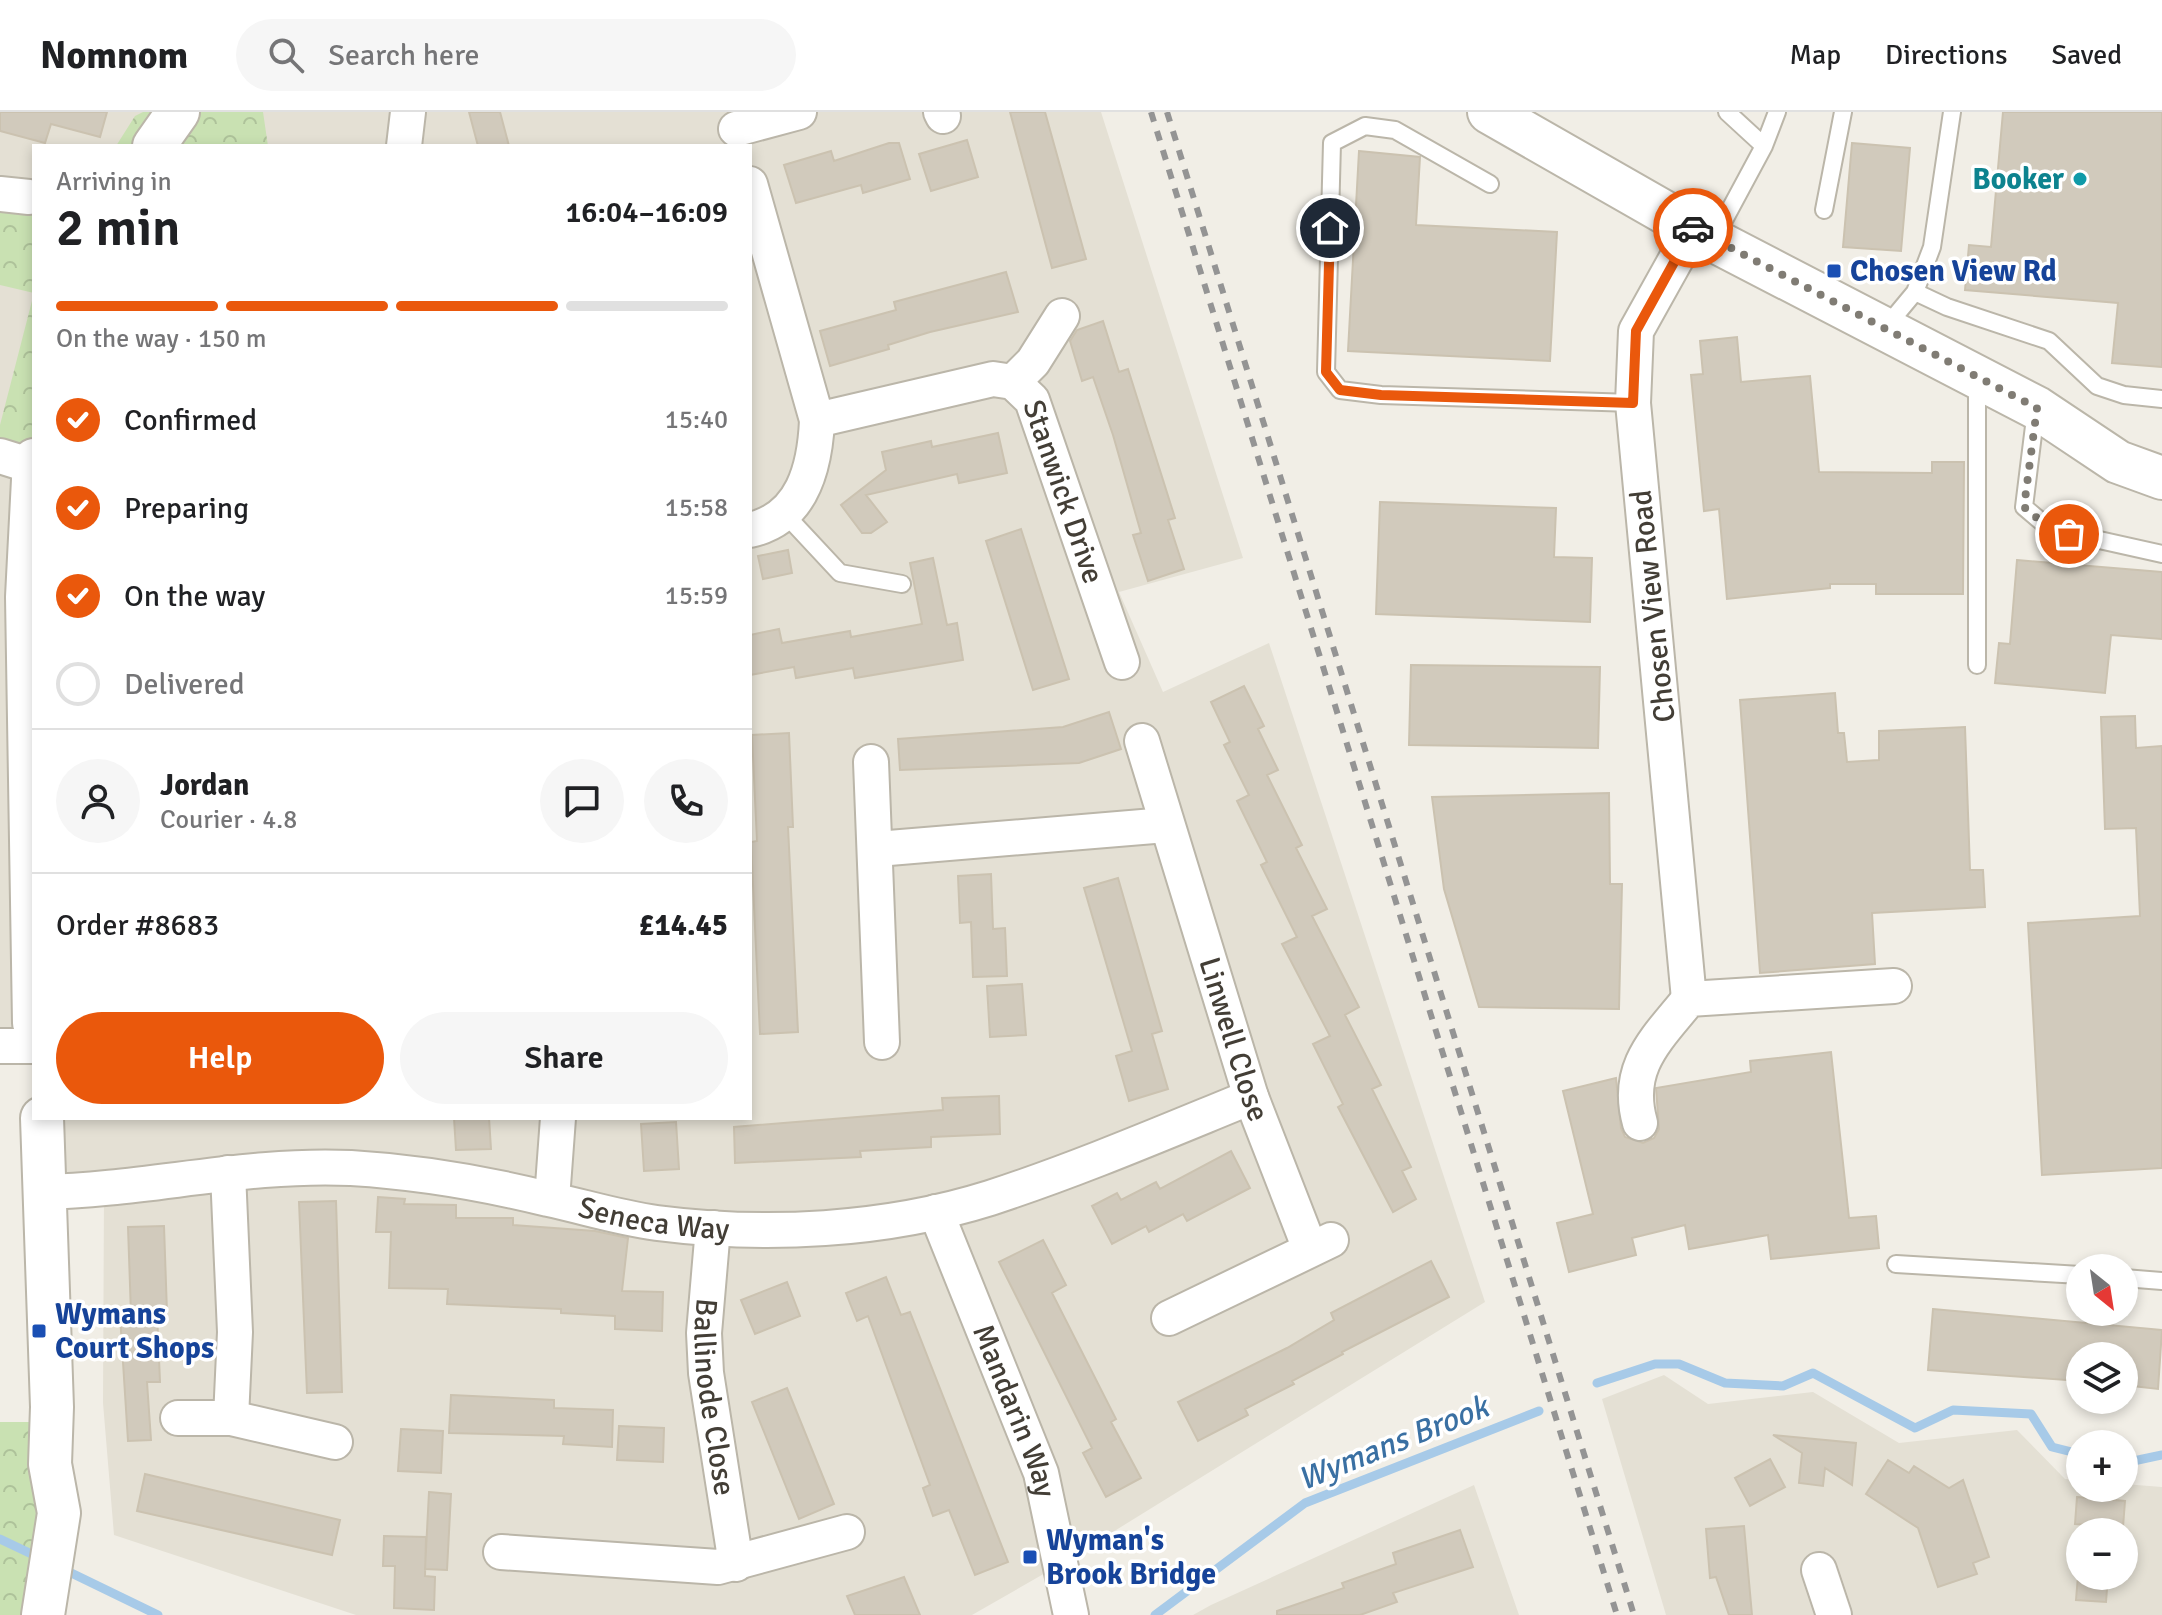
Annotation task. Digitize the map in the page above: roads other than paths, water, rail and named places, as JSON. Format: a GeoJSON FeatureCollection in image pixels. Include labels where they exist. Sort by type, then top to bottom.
{"type":"FeatureCollection","features":[{"type":"Feature","properties":{"kind":"street"},"geometry":{"type":"LineString","coordinates":[[155,144],[178,112]]}},
{"type":"Feature","properties":{"kind":"street"},"geometry":{"type":"LineString","coordinates":[[404,144],[408,112]]}},
{"type":"Feature","properties":{"kind":"street"},"geometry":{"type":"LineString","coordinates":[[735,129],[799,112]]}},
{"type":"Feature","properties":{"kind":"street"},"geometry":{"type":"LineString","coordinates":[[1489,112],[1703,234],[2037,408],[2118,462],[2162,478]]}},
{"type":"Feature","properties":{"kind":"street"},"geometry":{"type":"LineString","coordinates":[[752,199],[757,235],[817,420],[816,449],[804,489],[784,513],[752,529]]}},
{"type":"Feature","properties":{"kind":"street","name":"Chosen View Road"},"geometry":{"type":"LineString","coordinates":[[1689,999],[1633,403],[1636,331],[1703,234]]}},
{"type":"Feature","properties":{"kind":"street"},"geometry":{"type":"LineString","coordinates":[[1013,382],[1033,362],[1062,316]]}},
{"type":"Feature","properties":{"kind":"street","name":"Stanwick Drive"},"geometry":{"type":"LineString","coordinates":[[817,420],[993,379],[1013,382],[1027,393],[1037,411],[1122,662]]}},
{"type":"Feature","properties":{"kind":"street"},"geometry":{"type":"LineString","coordinates":[[22,461],[32,910]]}},
{"type":"Feature","properties":{"kind":"street","name":"Linwell Close"},"geometry":{"type":"LineString","coordinates":[[1142,741],[1251,1097],[1321,1244],[1169,1318]]}},
{"type":"Feature","properties":{"kind":"street"},"geometry":{"type":"LineString","coordinates":[[871,762],[877,849],[882,1042]]}},
{"type":"Feature","properties":{"kind":"street"},"geometry":{"type":"LineString","coordinates":[[877,849],[1166,825]]}},
{"type":"Feature","properties":{"kind":"street"},"geometry":{"type":"LineString","coordinates":[[1640,1123],[1636,1108],[1642,1058],[1689,999],[1894,986]]}},
{"type":"Feature","properties":{"kind":"street"},"geometry":{"type":"LineString","coordinates":[[0,1046],[32,1046]]}},
{"type":"Feature","properties":{"kind":"street","name":"Seneca Way"},"geometry":{"type":"LineString","coordinates":[[42,1192],[104,1191],[228,1173],[349,1168],[444,1177],[552,1199],[605,1216],[713,1228],[829,1227],[936,1212],[988,1198],[1109,1155],[1251,1097]]}},
{"type":"Feature","properties":{"kind":"street"},"geometry":{"type":"LineString","coordinates":[[42,1120],[42,1192],[52,1407],[50,1464],[59,1513],[43,1615]]}},
{"type":"Feature","properties":{"kind":"street"},"geometry":{"type":"LineString","coordinates":[[552,1199],[558,1120]]}},
{"type":"Feature","properties":{"kind":"street"},"geometry":{"type":"LineString","coordinates":[[228,1173],[235,1332],[231,1418]]}},
{"type":"Feature","properties":{"kind":"street","name":"Mandarin Way"},"geometry":{"type":"LineString","coordinates":[[936,1212],[1041,1473],[1071,1611]]}},
{"type":"Feature","properties":{"kind":"street","name":"Ballinode Close"},"geometry":{"type":"LineString","coordinates":[[713,1228],[704,1333],[706,1373],[736,1564]]}},
{"type":"Feature","properties":{"kind":"street"},"geometry":{"type":"LineString","coordinates":[[178,1418],[231,1418],[335,1442]]}},
{"type":"Feature","properties":{"kind":"street"},"geometry":{"type":"LineString","coordinates":[[501,1552],[718,1567],[847,1532]]}},
{"type":"Feature","properties":{"kind":"street"},"geometry":{"type":"LineString","coordinates":[[1819,1570],[1834,1615]]}},
{"type":"Feature","properties":{"kind":"lane"},"geometry":{"type":"LineString","coordinates":[[1727,112],[1764,146]]}},
{"type":"Feature","properties":{"kind":"lane"},"geometry":{"type":"LineString","coordinates":[[1703,234],[1764,146],[1777,112]]}},
{"type":"Feature","properties":{"kind":"lane"},"geometry":{"type":"LineString","coordinates":[[1824,210],[1843,112]]}},
{"type":"Feature","properties":{"kind":"lane"},"geometry":{"type":"LineString","coordinates":[[1884,330],[1915,292],[1932,247],[1952,112]]}},
{"type":"Feature","properties":{"kind":"lane"},"geometry":{"type":"LineString","coordinates":[[1490,184],[1395,130],[1365,126],[1332,143],[1326,372],[1340,390],[1381,395],[1633,403]]}},
{"type":"Feature","properties":{"kind":"lane"},"geometry":{"type":"LineString","coordinates":[[1915,292],[1947,307],[2049,341],[2097,386],[2124,395],[2162,399]]}},
{"type":"Feature","properties":{"kind":"lane"},"geometry":{"type":"LineString","coordinates":[[1977,379],[1977,665]]}},
{"type":"Feature","properties":{"kind":"lane"},"geometry":{"type":"LineString","coordinates":[[2037,408],[2024,507],[2050,529],[2162,554]]}},
{"type":"Feature","properties":{"kind":"lane"},"geometry":{"type":"LineString","coordinates":[[784,513],[840,573],[902,584]]}},
{"type":"Feature","properties":{"kind":"lane"},"geometry":{"type":"LineString","coordinates":[[1896,1264],[2066,1274]]}},
{"type":"Feature","properties":{"kind":"lane"},"geometry":{"type":"LineString","coordinates":[[2138,1279],[2162,1281]]}},
{"type":"Feature","properties":{"kind":"waterway","name":"Wymans Brook"},"geometry":{"type":"LineString","coordinates":[[1597,1383],[1655,1364],[1679,1364],[1725,1383],[1783,1386],[1813,1373],[1915,1428],[1953,1410],[2031,1414],[2052,1447],[2066,1450]]}},
{"type":"Feature","properties":{"kind":"waterway","name":"Wymans Brook"},"geometry":{"type":"LineString","coordinates":[[1155,1615],[1305,1503],[1539,1411]]}},
{"type":"Feature","properties":{"kind":"waterway","name":"Wymans Brook"},"geometry":{"type":"LineString","coordinates":[[2138,1460],[2162,1455]]}},
{"type":"Feature","properties":{"kind":"waterway","name":"Wymans Brook"},"geometry":{"type":"LineString","coordinates":[[0,1539],[40,1558]]}},
{"type":"Feature","properties":{"kind":"waterway","name":"Wymans Brook"},"geometry":{"type":"LineString","coordinates":[[61,1568],[158,1615]]}},
{"type":"Feature","properties":{"kind":"railway"},"geometry":{"type":"LineString","coordinates":[[1151,112],[1617,1615]]}},
{"type":"Feature","properties":{"kind":"railway"},"geometry":{"type":"LineString","coordinates":[[1167,112],[1634,1615]]}},
{"type":"Feature","properties":{"kind":"place","name":"Booker"},"geometry":{"type":"Point","coordinates":[2080,179]}},
{"type":"Feature","properties":{"kind":"place","name":"Chosen View Rd"},"geometry":{"type":"Point","coordinates":[1834,271]}},
{"type":"Feature","properties":{"kind":"place","name":"Wymans Court Shops"},"geometry":{"type":"Point","coordinates":[39,1331]}},
{"type":"Feature","properties":{"kind":"place","name":"Wyman's Brook Bridge"},"geometry":{"type":"Point","coordinates":[1030,1557]}}]}
